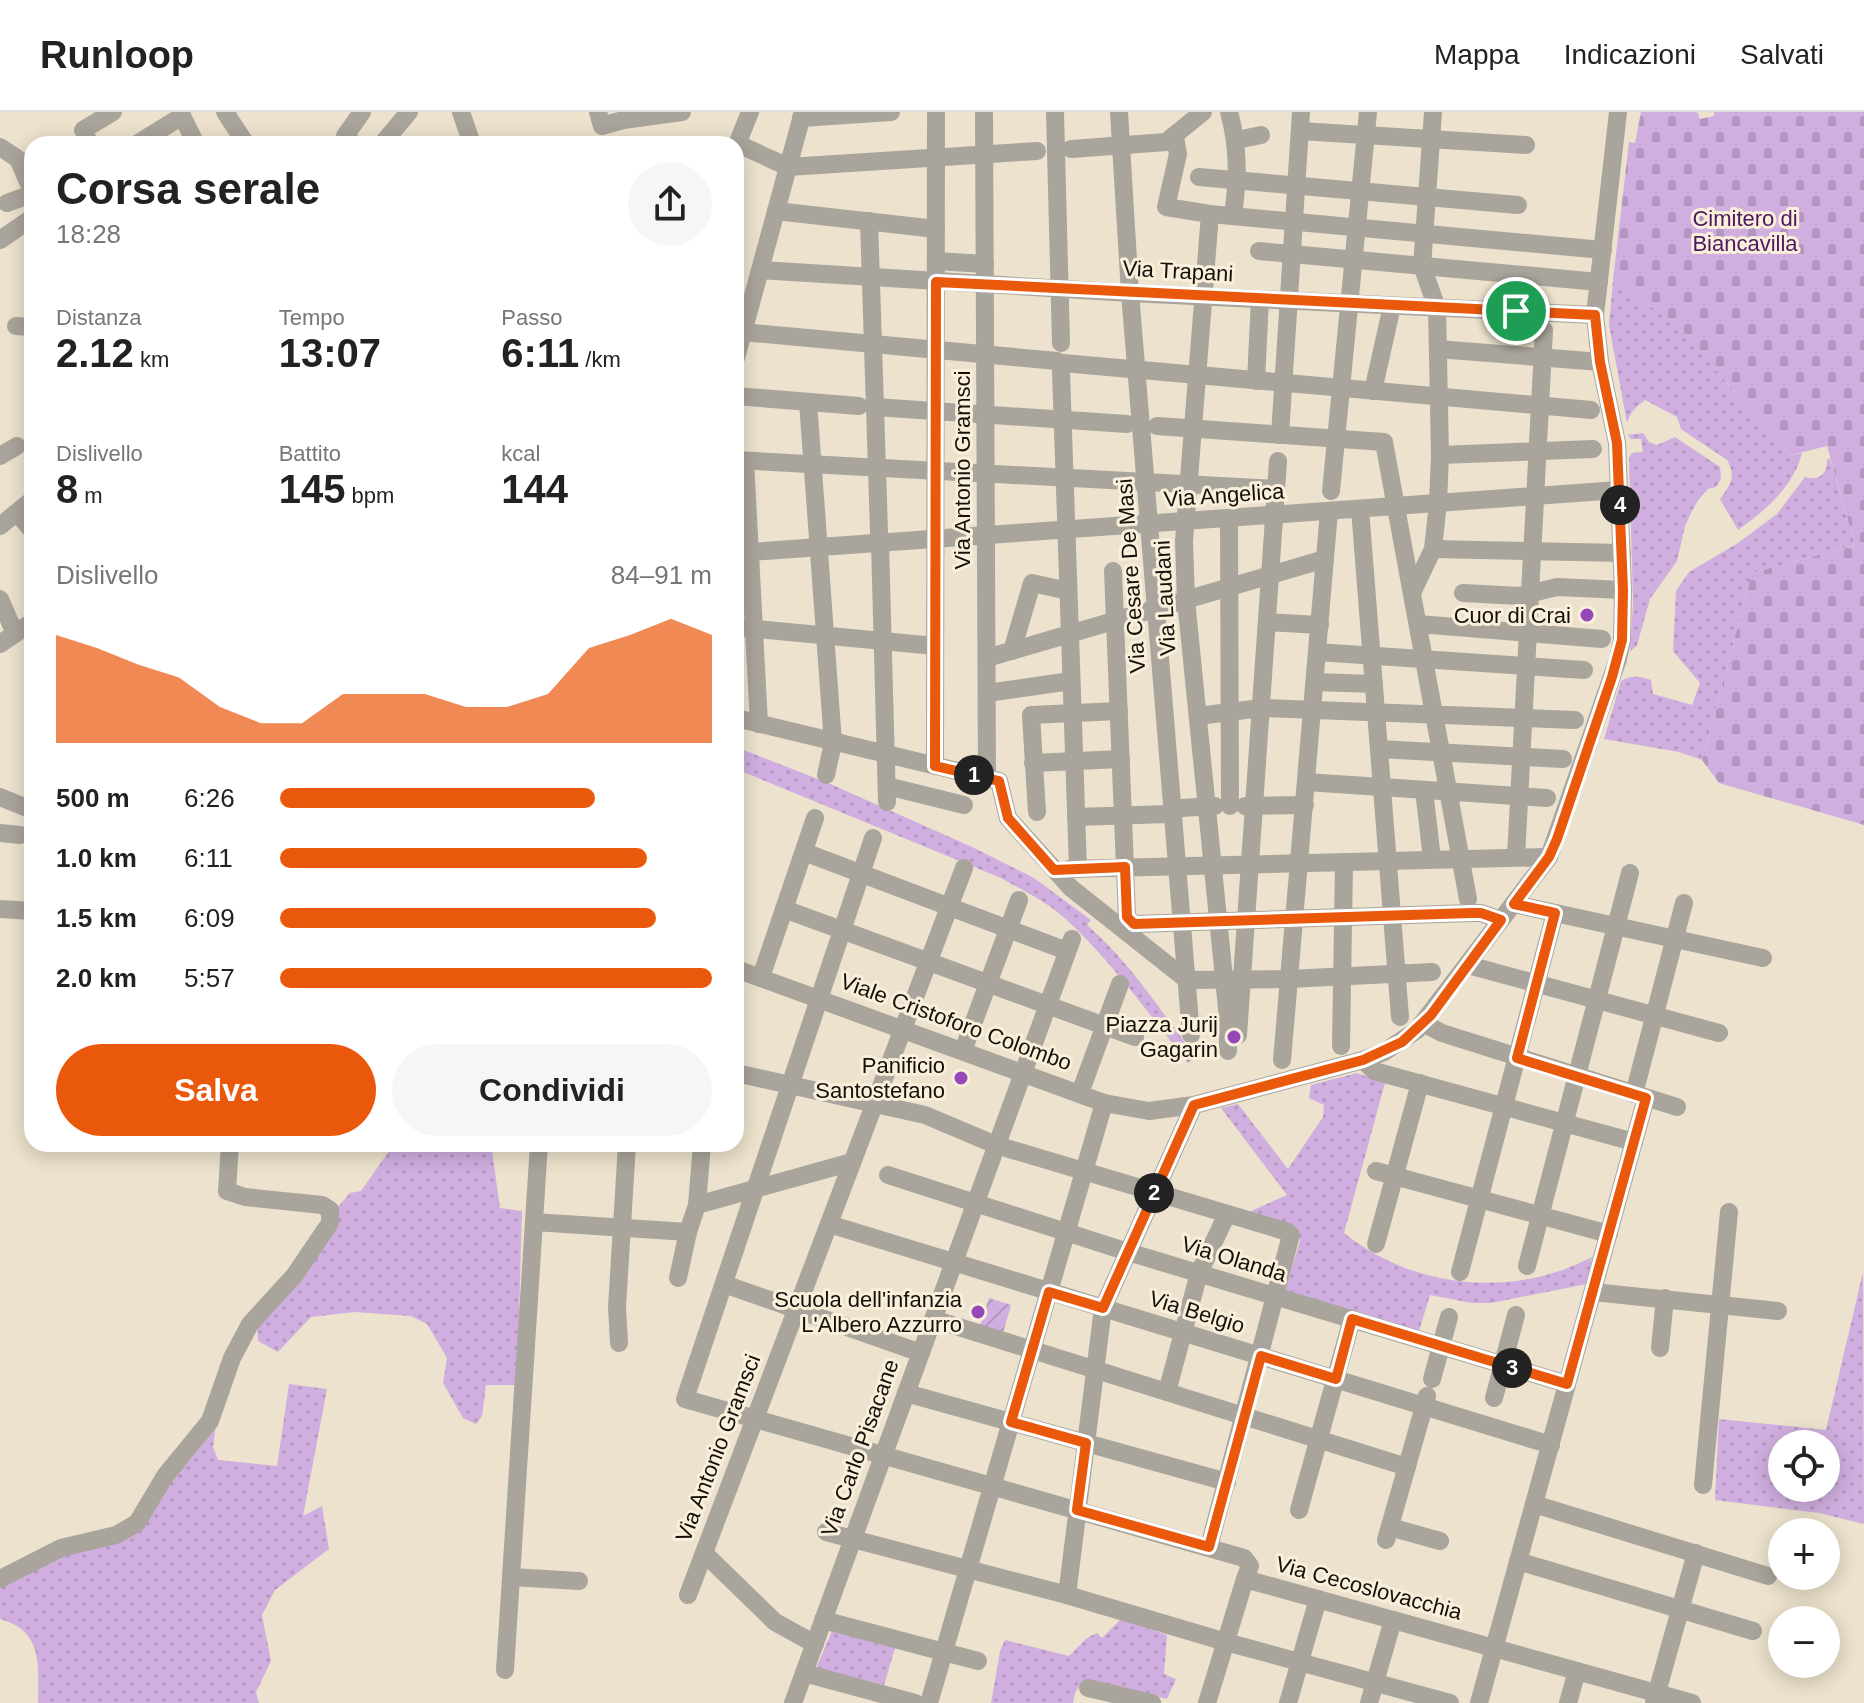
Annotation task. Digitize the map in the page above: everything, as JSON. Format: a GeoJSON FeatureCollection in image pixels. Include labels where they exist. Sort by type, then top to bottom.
{"type":"FeatureCollection","features":[{"type":"Feature","properties":{"kind":"street"},"geometry":{"type":"LineString","coordinates":[[86,136],[83,130],[113,112]]}},
{"type":"Feature","properties":{"kind":"street"},"geometry":{"type":"LineString","coordinates":[[225,112],[241,136]]}},
{"type":"Feature","properties":{"kind":"street"},"geometry":{"type":"LineString","coordinates":[[349,136],[362,112]]}},
{"type":"Feature","properties":{"kind":"street"},"geometry":{"type":"LineString","coordinates":[[389,136],[409,112]]}},
{"type":"Feature","properties":{"kind":"street"},"geometry":{"type":"LineString","coordinates":[[461,112],[469,136]]}},
{"type":"Feature","properties":{"kind":"street"},"geometry":{"type":"LineString","coordinates":[[598,112],[602,126],[682,112]]}},
{"type":"Feature","properties":{"kind":"street"},"geometry":{"type":"LineString","coordinates":[[741,136],[750,112]]}},
{"type":"Feature","properties":{"kind":"street"},"geometry":{"type":"LineString","coordinates":[[744,328],[802,115],[891,112]]}},
{"type":"Feature","properties":{"kind":"street"},"geometry":{"type":"LineString","coordinates":[[935,766],[936,112]]}},
{"type":"Feature","properties":{"kind":"street","name":"Via Antonio Gramsci"},"geometry":{"type":"LineString","coordinates":[[984,112],[987,778]]}},
{"type":"Feature","properties":{"kind":"street"},"geometry":{"type":"LineString","coordinates":[[1055,112],[1078,869]]}},
{"type":"Feature","properties":{"kind":"street","name":"Via Cesare De Masi"},"geometry":{"type":"LineString","coordinates":[[1119,112],[1130,293],[1148,482],[1191,1035]]}},
{"type":"Feature","properties":{"kind":"street"},"geometry":{"type":"LineString","coordinates":[[1331,491],[1368,112]]}},
{"type":"Feature","properties":{"kind":"street"},"geometry":{"type":"LineString","coordinates":[[1413,591],[1433,549],[1438,503],[1437,308],[1422,266],[1433,112]]}},
{"type":"Feature","properties":{"kind":"street","name":"Viale Cristoforo Colombo"},"geometry":{"type":"LineString","coordinates":[[744,972],[1104,1103],[1149,1111],[1194,1105],[1363,1060],[1402,1042],[1423,1023],[1549,857],[1618,659],[1622,640],[1623,590],[1616,431],[1600,362],[1595,315],[1618,112]]}},
{"type":"Feature","properties":{"kind":"street"},"geometry":{"type":"LineString","coordinates":[[149,136],[181,114],[192,136]]}},
{"type":"Feature","properties":{"kind":"street"},"geometry":{"type":"LineString","coordinates":[[1071,149],[1166,142],[1200,114]]}},
{"type":"Feature","properties":{"kind":"street"},"geometry":{"type":"LineString","coordinates":[[1233,216],[1237,180],[1235,116]]}},
{"type":"Feature","properties":{"kind":"street"},"geometry":{"type":"LineString","coordinates":[[1280,435],[1300,121],[1366,135],[1526,145]]}},
{"type":"Feature","properties":{"kind":"street"},"geometry":{"type":"LineString","coordinates":[[1237,140],[1261,135]]}},
{"type":"Feature","properties":{"kind":"street"},"geometry":{"type":"LineString","coordinates":[[1175,137],[1178,154],[1166,207],[1210,214],[1603,250]]}},
{"type":"Feature","properties":{"kind":"street"},"geometry":{"type":"LineString","coordinates":[[0,147],[18,159],[24,173]]}},
{"type":"Feature","properties":{"kind":"street"},"geometry":{"type":"LineString","coordinates":[[744,148],[788,167],[1037,151]]}},
{"type":"Feature","properties":{"kind":"street"},"geometry":{"type":"LineString","coordinates":[[1199,177],[1518,205]]}},
{"type":"Feature","properties":{"kind":"street"},"geometry":{"type":"LineString","coordinates":[[7,203],[24,196]]}},
{"type":"Feature","properties":{"kind":"street"},"geometry":{"type":"LineString","coordinates":[[776,211],[936,229]]}},
{"type":"Feature","properties":{"kind":"street","name":"Via Laudani"},"geometry":{"type":"LineString","coordinates":[[1210,214],[1186,521],[1186,600],[1217,922],[1233,980]]}},
{"type":"Feature","properties":{"kind":"street"},"geometry":{"type":"LineString","coordinates":[[869,221],[873,344],[867,407],[877,468],[887,794],[964,805]]}},
{"type":"Feature","properties":{"kind":"street"},"geometry":{"type":"LineString","coordinates":[[0,240],[24,224]]}},
{"type":"Feature","properties":{"kind":"street"},"geometry":{"type":"LineString","coordinates":[[1259,251],[1599,282]]}},
{"type":"Feature","properties":{"kind":"street"},"geometry":{"type":"LineString","coordinates":[[936,261],[985,264]]}},
{"type":"Feature","properties":{"kind":"street","name":"Via Trapani"},"geometry":{"type":"LineString","coordinates":[[760,270],[1203,297],[1595,315]]}},
{"type":"Feature","properties":{"kind":"street"},"geometry":{"type":"LineString","coordinates":[[1256,381],[1260,299]]}},
{"type":"Feature","properties":{"kind":"street"},"geometry":{"type":"LineString","coordinates":[[1373,391],[1392,306]]}},
{"type":"Feature","properties":{"kind":"street"},"geometry":{"type":"LineString","coordinates":[[1516,857],[1544,330]]}},
{"type":"Feature","properties":{"kind":"street"},"geometry":{"type":"LineString","coordinates":[[744,332],[1591,410]]}},
{"type":"Feature","properties":{"kind":"street"},"geometry":{"type":"LineString","coordinates":[[1438,349],[1600,362]]}},
{"type":"Feature","properties":{"kind":"street"},"geometry":{"type":"LineString","coordinates":[[744,397],[1127,424]]}},
{"type":"Feature","properties":{"kind":"street"},"geometry":{"type":"LineString","coordinates":[[808,402],[833,743],[826,775]]}},
{"type":"Feature","properties":{"kind":"street"},"geometry":{"type":"LineString","coordinates":[[1157,426],[1384,442],[1468,899]]}},
{"type":"Feature","properties":{"kind":"street"},"geometry":{"type":"LineString","coordinates":[[0,456],[17,446]]}},
{"type":"Feature","properties":{"kind":"street"},"geometry":{"type":"LineString","coordinates":[[1440,455],[1593,449]]}},
{"type":"Feature","properties":{"kind":"street"},"geometry":{"type":"LineString","coordinates":[[744,461],[1276,489]]}},
{"type":"Feature","properties":{"kind":"street"},"geometry":{"type":"LineString","coordinates":[[1233,980],[1246,921],[1278,461]]}},
{"type":"Feature","properties":{"kind":"street","name":"Via Angelica"},"geometry":{"type":"LineString","coordinates":[[744,553],[819,548],[879,538],[986,536],[1619,490]]}},
{"type":"Feature","properties":{"kind":"street"},"geometry":{"type":"LineString","coordinates":[[1360,509],[1400,1017]]}},
{"type":"Feature","properties":{"kind":"street"},"geometry":{"type":"LineString","coordinates":[[1282,1060],[1329,511]]}},
{"type":"Feature","properties":{"kind":"street"},"geometry":{"type":"LineString","coordinates":[[1229,518],[1230,806]]}},
{"type":"Feature","properties":{"kind":"street"},"geometry":{"type":"LineString","coordinates":[[1433,549],[1622,553]]}},
{"type":"Feature","properties":{"kind":"street"},"geometry":{"type":"LineString","coordinates":[[987,658],[1325,559]]}},
{"type":"Feature","properties":{"kind":"street"},"geometry":{"type":"LineString","coordinates":[[1113,571],[1127,917],[1134,924],[1481,913],[1501,920]]}},
{"type":"Feature","properties":{"kind":"street"},"geometry":{"type":"LineString","coordinates":[[1012,651],[1032,583],[1068,591]]}},
{"type":"Feature","properties":{"kind":"street"},"geometry":{"type":"LineString","coordinates":[[1463,593],[1520,596],[1557,587],[1623,590]]}},
{"type":"Feature","properties":{"kind":"street"},"geometry":{"type":"LineString","coordinates":[[744,590],[745,628],[759,724]]}},
{"type":"Feature","properties":{"kind":"street"},"geometry":{"type":"LineString","coordinates":[[0,599],[8,639]]}},
{"type":"Feature","properties":{"kind":"street"},"geometry":{"type":"LineString","coordinates":[[1267,622],[1320,625]]}},
{"type":"Feature","properties":{"kind":"street"},"geometry":{"type":"LineString","coordinates":[[1419,624],[1602,639]]}},
{"type":"Feature","properties":{"kind":"street"},"geometry":{"type":"LineString","coordinates":[[745,628],[935,646]]}},
{"type":"Feature","properties":{"kind":"street"},"geometry":{"type":"LineString","coordinates":[[1317,652],[1584,670]]}},
{"type":"Feature","properties":{"kind":"street"},"geometry":{"type":"LineString","coordinates":[[987,693],[1071,681]]}},
{"type":"Feature","properties":{"kind":"street"},"geometry":{"type":"LineString","coordinates":[[1315,682],[1374,684]]}},
{"type":"Feature","properties":{"kind":"street"},"geometry":{"type":"LineString","coordinates":[[1198,716],[1261,708],[1575,720]]}},
{"type":"Feature","properties":{"kind":"street"},"geometry":{"type":"LineString","coordinates":[[1037,812],[1031,715],[1119,711]]}},
{"type":"Feature","properties":{"kind":"street"},"geometry":{"type":"LineString","coordinates":[[744,720],[999,781],[1008,818],[1034,859],[1054,870],[1083,900],[1187,980],[1432,972]]}},
{"type":"Feature","properties":{"kind":"street"},"geometry":{"type":"LineString","coordinates":[[1379,749],[1563,759]]}},
{"type":"Feature","properties":{"kind":"street"},"geometry":{"type":"LineString","coordinates":[[1033,763],[1121,759]]}},
{"type":"Feature","properties":{"kind":"street"},"geometry":{"type":"LineString","coordinates":[[1306,782],[1547,798]]}},
{"type":"Feature","properties":{"kind":"street"},"geometry":{"type":"LineString","coordinates":[[1424,790],[1432,859]]}},
{"type":"Feature","properties":{"kind":"street"},"geometry":{"type":"LineString","coordinates":[[0,797],[24,807]]}},
{"type":"Feature","properties":{"kind":"street"},"geometry":{"type":"LineString","coordinates":[[1076,817],[1173,812],[1181,808],[1305,805]]}},
{"type":"Feature","properties":{"kind":"street"},"geometry":{"type":"LineString","coordinates":[[761,977],[815,818]]}},
{"type":"Feature","properties":{"kind":"street"},"geometry":{"type":"LineString","coordinates":[[0,833],[20,835]]}},
{"type":"Feature","properties":{"kind":"street"},"geometry":{"type":"LineString","coordinates":[[873,838],[724,1284],[921,1353]]}},
{"type":"Feature","properties":{"kind":"street"},"geometry":{"type":"LineString","coordinates":[[804,852],[1009,929]]}},
{"type":"Feature","properties":{"kind":"street"},"geometry":{"type":"LineString","coordinates":[[1054,870],[1549,857]]}},
{"type":"Feature","properties":{"kind":"street"},"geometry":{"type":"LineString","coordinates":[[1341,1046],[1344,862]]}},
{"type":"Feature","properties":{"kind":"street","name":"Via Antonio Gramsci"},"geometry":{"type":"LineString","coordinates":[[688,1595],[964,868]]}},
{"type":"Feature","properties":{"kind":"street"},"geometry":{"type":"LineString","coordinates":[[1527,1266],[1630,873]]}},
{"type":"Feature","properties":{"kind":"street"},"geometry":{"type":"LineString","coordinates":[[963,1051],[1019,900]]}},
{"type":"Feature","properties":{"kind":"street"},"geometry":{"type":"LineString","coordinates":[[1479,1703],[1634,1142],[1655,1016],[1684,903]]}},
{"type":"Feature","properties":{"kind":"street"},"geometry":{"type":"LineString","coordinates":[[1514,904],[1763,958]]}},
{"type":"Feature","properties":{"kind":"street"},"geometry":{"type":"LineString","coordinates":[[0,909],[24,910]]}},
{"type":"Feature","properties":{"kind":"street"},"geometry":{"type":"LineString","coordinates":[[784,909],[1135,1037]]}},
{"type":"Feature","properties":{"kind":"street"},"geometry":{"type":"LineString","coordinates":[[1460,1272],[1555,913]]}},
{"type":"Feature","properties":{"kind":"street","name":"Via Carlo Pisacane"},"geometry":{"type":"LineString","coordinates":[[793,1703],[1069,945],[1009,929]]}},
{"type":"Feature","properties":{"kind":"street"},"geometry":{"type":"LineString","coordinates":[[1468,965],[1719,1033]]}},
{"type":"Feature","properties":{"kind":"street"},"geometry":{"type":"LineString","coordinates":[[1080,1093],[1120,984]]}},
{"type":"Feature","properties":{"kind":"street"},"geometry":{"type":"LineString","coordinates":[[1423,1023],[1442,1033],[1517,1058],[1677,1107]]}},
{"type":"Feature","properties":{"kind":"street"},"geometry":{"type":"LineString","coordinates":[[1363,1060],[1374,1071],[1634,1142]]}},
{"type":"Feature","properties":{"kind":"street"},"geometry":{"type":"LineString","coordinates":[[744,1075],[925,1115],[996,1145],[1291,1235],[1209,1547]]}},
{"type":"Feature","properties":{"kind":"street"},"geometry":{"type":"LineString","coordinates":[[1376,1244],[1420,1083]]}},
{"type":"Feature","properties":{"kind":"street"},"geometry":{"type":"LineString","coordinates":[[929,1703],[1104,1103]]}},
{"type":"Feature","properties":{"kind":"street"},"geometry":{"type":"LineString","coordinates":[[1067,1595],[1103,1308],[1194,1105]]}},
{"type":"Feature","properties":{"kind":"street"},"geometry":{"type":"LineString","coordinates":[[0,1579],[61,1548],[116,1535],[137,1523],[165,1476],[210,1421],[232,1358],[250,1324],[294,1276],[330,1223],[330,1210],[322,1205],[245,1197],[227,1191],[229,1152]]}},
{"type":"Feature","properties":{"kind":"street"},"geometry":{"type":"LineString","coordinates":[[505,1670],[538,1152]]}},
{"type":"Feature","properties":{"kind":"street"},"geometry":{"type":"LineString","coordinates":[[619,1343],[617,1307],[627,1152]]}},
{"type":"Feature","properties":{"kind":"street"},"geometry":{"type":"LineString","coordinates":[[678,1278],[697,1205],[701,1152]]}},
{"type":"Feature","properties":{"kind":"street"},"geometry":{"type":"LineString","coordinates":[[697,1205],[852,1162]]}},
{"type":"Feature","properties":{"kind":"street"},"geometry":{"type":"LineString","coordinates":[[1376,1171],[1609,1234]]}},
{"type":"Feature","properties":{"kind":"street","name":"Via Olanda"},"geometry":{"type":"LineString","coordinates":[[888,1175],[1128,1252],[1567,1384]]}},
{"type":"Feature","properties":{"kind":"street"},"geometry":{"type":"LineString","coordinates":[[1703,1485],[1729,1212]]}},
{"type":"Feature","properties":{"kind":"street"},"geometry":{"type":"LineString","coordinates":[[1167,1392],[1199,1273],[1227,1214]]}},
{"type":"Feature","properties":{"kind":"street"},"geometry":{"type":"LineString","coordinates":[[534,1222],[688,1232]]}},
{"type":"Feature","properties":{"kind":"street","name":"Via Belgio"},"geometry":{"type":"LineString","coordinates":[[829,1224],[1336,1379],[1428,1394],[1551,1445]]}},
{"type":"Feature","properties":{"kind":"street","name":"Via Cecoslovacchia"},"geometry":{"type":"LineString","coordinates":[[724,1284],[685,1399],[1244,1558],[1250,1566],[1245,1579],[1577,1671],[1655,1698],[1692,1703]]}},
{"type":"Feature","properties":{"kind":"street"},"geometry":{"type":"LineString","coordinates":[[1593,1292],[1778,1311]]}},
{"type":"Feature","properties":{"kind":"street"},"geometry":{"type":"LineString","coordinates":[[1660,1348],[1665,1298]]}},
{"type":"Feature","properties":{"kind":"street"},"geometry":{"type":"LineString","coordinates":[[1494,1398],[1516,1315]]}},
{"type":"Feature","properties":{"kind":"street"},"geometry":{"type":"LineString","coordinates":[[1440,1541],[1388,1534],[1449,1317]]}},
{"type":"Feature","properties":{"kind":"street"},"geometry":{"type":"LineString","coordinates":[[933,1319],[1407,1467]]}},
{"type":"Feature","properties":{"kind":"street"},"geometry":{"type":"LineString","coordinates":[[1299,1510],[1352,1319]]}},
{"type":"Feature","properties":{"kind":"street"},"geometry":{"type":"LineString","coordinates":[[906,1393],[1227,1482]]}},
{"type":"Feature","properties":{"kind":"street"},"geometry":{"type":"LineString","coordinates":[[1534,1504],[1768,1576]]}},
{"type":"Feature","properties":{"kind":"street"},"geometry":{"type":"LineString","coordinates":[[826,1532],[1067,1595],[1450,1703]]}},
{"type":"Feature","properties":{"kind":"street"},"geometry":{"type":"LineString","coordinates":[[704,1553],[775,1622],[815,1644]]}},
{"type":"Feature","properties":{"kind":"street"},"geometry":{"type":"LineString","coordinates":[[1655,1698],[1696,1553]]}},
{"type":"Feature","properties":{"kind":"street"},"geometry":{"type":"LineString","coordinates":[[1518,1561],[1753,1631]]}},
{"type":"Feature","properties":{"kind":"street"},"geometry":{"type":"LineString","coordinates":[[511,1577],[579,1581]]}},
{"type":"Feature","properties":{"kind":"street"},"geometry":{"type":"LineString","coordinates":[[1207,1703],[1245,1579]]}},
{"type":"Feature","properties":{"kind":"street"},"geometry":{"type":"LineString","coordinates":[[1288,1703],[1318,1599]]}},
{"type":"Feature","properties":{"kind":"street"},"geometry":{"type":"LineString","coordinates":[[823,1620],[978,1661]]}},
{"type":"Feature","properties":{"kind":"street"},"geometry":{"type":"LineString","coordinates":[[1369,1703],[1393,1620]]}},
{"type":"Feature","properties":{"kind":"street"},"geometry":{"type":"LineString","coordinates":[[1568,1703],[1577,1671]]}},
{"type":"Feature","properties":{"kind":"street"},"geometry":{"type":"LineString","coordinates":[[804,1673],[915,1703]]}},
{"type":"Feature","properties":{"kind":"street"},"geometry":{"type":"LineString","coordinates":[[1088,1688],[1152,1703]]}},
{"type":"Feature","properties":{"kind":"green space","name":"Cimitero di Biancavilla"},"geometry":{"type":"Polygon","coordinates":[[[1641,112],[1694,112],[1700,119],[1714,116],[1714,112],[1864,112],[1864,825],[1719,783],[1702,760],[1752,573],[1855,545],[1827,446],[1791,455],[1741,404],[1742,400],[1674,323],[1613,280],[1629,142],[1635,143],[1641,112]]]}},
{"type":"Feature","properties":{"kind":"green space"},"geometry":{"type":"Polygon","coordinates":[[[1613,280],[1674,323],[1742,400],[1742,404],[1791,455],[1802,453],[1785,487],[1768,506],[1738,530],[1720,499],[1732,476],[1727,460],[1681,429],[1677,417],[1645,400],[1634,410],[1627,423],[1609,325],[1613,280]]]}},
{"type":"Feature","properties":{"kind":"green space"},"geometry":{"type":"Polygon","coordinates":[[[1643,433],[1649,442],[1657,445],[1675,437],[1720,467],[1721,479],[1716,487],[1708,489],[1693,509],[1685,526],[1677,561],[1650,599],[1637,645],[1630,652],[1633,604],[1629,457],[1632,453],[1643,452],[1641,439],[1631,439],[1628,435],[1643,433]]]}},
{"type":"Feature","properties":{"kind":"green space"},"geometry":{"type":"Polygon","coordinates":[[[1830,458],[1855,545],[1752,573],[1702,760],[1679,752],[1604,739],[1621,681],[1625,679],[1636,677],[1651,680],[1653,694],[1692,705],[1700,683],[1673,651],[1676,591],[1689,572],[1738,543],[1777,514],[1805,477],[1821,476],[1830,458]]]}},
{"type":"Feature","properties":{"kind":"green space"},"geometry":{"type":"Polygon","coordinates":[[[744,750],[828,783],[1034,878],[1091,920],[1087,925],[1131,971],[1196,1057],[1188,1063],[1131,990],[1069,922],[1045,903],[1001,878],[744,772],[744,750]]]}},
{"type":"Feature","properties":{"kind":"green space"},"geometry":{"type":"Polygon","coordinates":[[[1357,1073],[1385,1083],[1344,1233],[1372,1252],[1401,1266],[1465,1282],[1497,1283],[1530,1279],[1592,1257],[1587,1284],[1491,1303],[1472,1303],[1430,1295],[1419,1331],[1285,1290],[1300,1241],[1298,1233],[1249,1212],[1287,1195],[1221,1108],[1238,1104],[1288,1169],[1323,1117],[1324,1105],[1309,1098],[1311,1085],[1357,1073]]]}},
{"type":"Feature","properties":{"kind":"green space"},"geometry":{"type":"Polygon","coordinates":[[[388,1152],[492,1152],[500,1208],[522,1211],[517,1385],[486,1385],[482,1416],[476,1424],[463,1418],[443,1383],[447,1358],[427,1324],[411,1316],[355,1312],[311,1317],[278,1352],[258,1341],[257,1327],[335,1232],[338,1207],[350,1193],[361,1191],[388,1152]]]}},
{"type":"Feature","properties":{"kind":"green space"},"geometry":{"type":"Polygon","coordinates":[[[1863,1272],[1864,1524],[1819,1513],[1715,1500],[1719,1419],[1826,1430],[1863,1272]]]}},
{"type":"Feature","properties":{"kind":"green space"},"geometry":{"type":"Polygon","coordinates":[[[989,1298],[1011,1305],[1003,1333],[980,1326],[989,1298]]]}},
{"type":"Feature","properties":{"kind":"green space"},"geometry":{"type":"Polygon","coordinates":[[[289,1384],[327,1389],[303,1516],[322,1506],[329,1549],[275,1590],[262,1615],[271,1661],[256,1692],[259,1703],[38,1703],[36,1652],[24,1632],[0,1619],[0,1584],[57,1557],[115,1544],[219,1401],[213,1447],[218,1460],[277,1466],[289,1384]]]}},
{"type":"Feature","properties":{"kind":"green space"},"geometry":{"type":"Polygon","coordinates":[[[1121,1619],[1167,1635],[1164,1674],[1176,1679],[1167,1699],[1083,1680],[1073,1703],[991,1703],[1000,1651],[1005,1640],[1069,1656],[1087,1638],[1097,1633],[1102,1638],[1121,1619]]]}},
{"type":"Feature","properties":{"kind":"green space"},"geometry":{"type":"Polygon","coordinates":[[[832,1631],[895,1648],[884,1685],[816,1668],[832,1631]]]}},
{"type":"Feature","properties":{"kind":"place","name":"Cuor di Crai"},"geometry":{"type":"Point","coordinates":[1587,615]}},
{"type":"Feature","properties":{"kind":"place","name":"Piazza Jurij Gagarin"},"geometry":{"type":"Point","coordinates":[1234,1037]}},
{"type":"Feature","properties":{"kind":"place","name":"Panificio Santostefano"},"geometry":{"type":"Point","coordinates":[961,1078]}},
{"type":"Feature","properties":{"kind":"place","name":"Scuola dell'infanzia L'Albero Azzurro"},"geometry":{"type":"Point","coordinates":[978,1312]}},
{"type":"Feature","properties":{"kind":"route"},"geometry":{"type":"LineString","coordinates":[[936,282],[1516,311],[1595,315],[1600,362],[1617,443],[1623,590],[1622,640],[1618,659],[1557,839],[1549,857],[1514,904],[1555,913],[1517,1058],[1646,1098],[1567,1384],[1352,1319],[1336,1379],[1261,1356],[1209,1547],[1077,1510],[1086,1443],[1011,1422],[1049,1292],[1103,1308],[1194,1105],[1363,1060],[1402,1042],[1431,1015],[1501,920],[1471,913],[1134,924],[1127,917],[1125,867],[1054,870],[1008,818],[999,781],[935,766],[936,282]]}}]}
